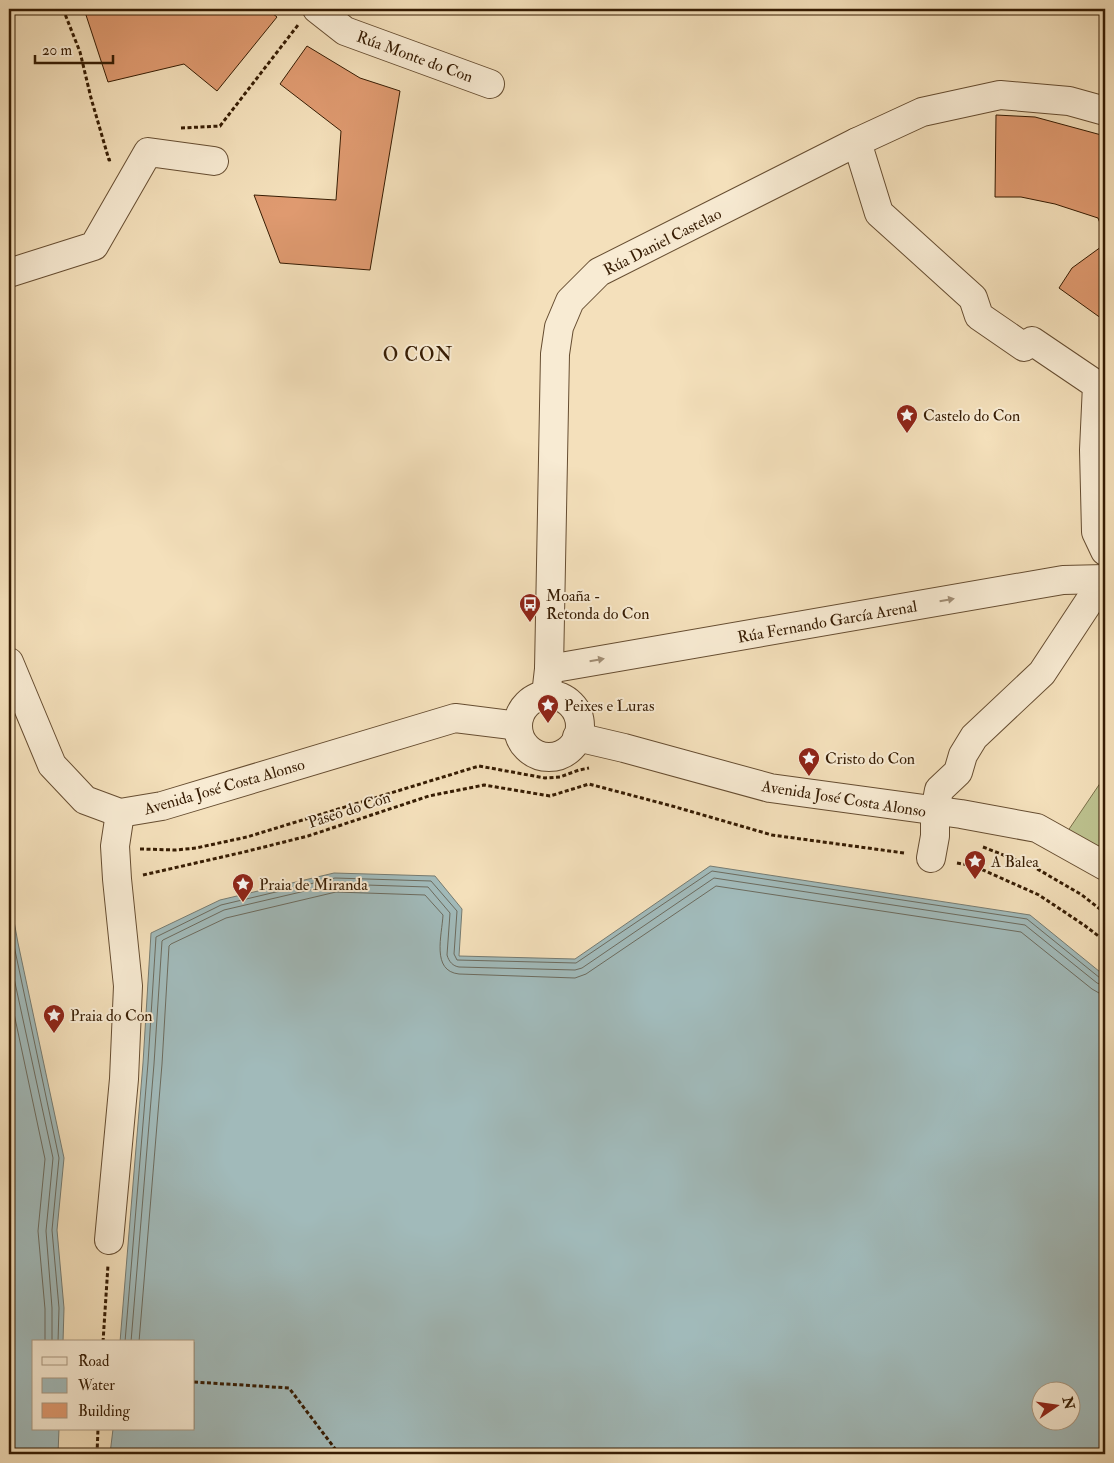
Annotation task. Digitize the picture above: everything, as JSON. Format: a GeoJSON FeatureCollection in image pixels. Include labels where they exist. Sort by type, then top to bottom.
{"type":"FeatureCollection","features":[{"type":"Feature","properties":{"kind":"street","name":"Rúa Monte do Con"},"geometry":{"type":"LineString","coordinates":[[308,17],[490,84]]}},
{"type":"Feature","properties":{"kind":"street","name":"Rúa Daniel Castelao"},"geometry":{"type":"LineString","coordinates":[[548,682],[555,354],[559,327],[570,302],[599,272],[856,142],[922,112],[1000,95],[1069,101],[1105,111]]}},
{"type":"Feature","properties":{"kind":"street"},"geometry":{"type":"LineString","coordinates":[[856,142],[879,213],[973,298],[979,316],[1024,347],[1032,341],[1097,385],[1094,450],[1096,532],[1105,552]]}},
{"type":"Feature","properties":{"kind":"street"},"geometry":{"type":"LineString","coordinates":[[9,273],[94,246],[148,152],[214,161]]}},
{"type":"Feature","properties":{"kind":"street"},"geometry":{"type":"LineString","coordinates":[[931,858],[935,836],[935,811],[939,790],[958,772],[964,755],[974,737],[1042,673],[1105,579]]}},
{"type":"Feature","properties":{"kind":"street","name":"Rúa Fernando García Arenal"},"geometry":{"type":"LineString","coordinates":[[548,682],[1063,580],[1105,579]]}},
{"type":"Feature","properties":{"kind":"street","name":"Avenida José Costa Alonso"},"geometry":{"type":"LineString","coordinates":[[9,662],[52,765],[84,800],[120,812],[162,806],[455,718],[518,726]]}},
{"type":"Feature","properties":{"kind":"street"},"geometry":{"type":"LineString","coordinates":[[548,682],[557,696],[566,700],[574,708],[580,727],[572,746],[564,753],[554,756],[543,756],[533,753],[525,746],[520,737],[518,726],[523,708],[537,697],[548,682]]}},
{"type":"Feature","properties":{"kind":"street","name":"Avenida José Costa Alonso"},"geometry":{"type":"LineString","coordinates":[[577,737],[770,788],[961,814],[1037,828],[1105,866]]}},
{"type":"Feature","properties":{"kind":"street"},"geometry":{"type":"LineString","coordinates":[[109,1240],[124,1079],[128,986],[115,846],[120,812]]}},
{"type":"Feature","properties":{"kind":"path"},"geometry":{"type":"LineString","coordinates":[[64,9],[80,52],[109,160],[148,152]]}},
{"type":"Feature","properties":{"kind":"path"},"geometry":{"type":"LineString","coordinates":[[177,128],[220,126],[308,17]]}},
{"type":"Feature","properties":{"kind":"path"},"geometry":{"type":"LineString","coordinates":[[115,846],[176,850],[225,842],[274,830],[479,766],[545,778],[560,777],[579,770],[594,768]]}},
{"type":"Feature","properties":{"kind":"path","name":"Paseo do Con"},"geometry":{"type":"LineString","coordinates":[[117,879],[168,870],[308,836],[429,796],[484,785],[550,796],[589,784],[772,835],[898,851],[931,858]]}},
{"type":"Feature","properties":{"kind":"path"},"geometry":{"type":"LineString","coordinates":[[975,844],[1034,867],[1082,895],[1105,913]]}},
{"type":"Feature","properties":{"kind":"path"},"geometry":{"type":"LineString","coordinates":[[931,858],[974,866],[1039,895],[1105,941]]}},
{"type":"Feature","properties":{"kind":"path"},"geometry":{"type":"LineString","coordinates":[[103,1340],[109,1240]]}},
{"type":"Feature","properties":{"kind":"path"},"geometry":{"type":"LineString","coordinates":[[195,1382],[289,1388],[339,1454]]}},
{"type":"Feature","properties":{"kind":"path"},"geometry":{"type":"LineString","coordinates":[[97,1454],[98,1430]]}},
{"type":"Feature","properties":{"kind":"green space"},"geometry":{"type":"Polygon","coordinates":[[[1105,776],[1105,866],[1061,841],[1105,776]]]}},
{"type":"Feature","properties":{"kind":"water"},"geometry":{"type":"Polygon","coordinates":[[[710,866],[1030,915],[1105,976],[1105,1454],[110,1454],[113,1430],[195,1430],[195,1340],[120,1340],[143,1063],[151,933],[220,900],[334,873],[435,876],[462,909],[459,956],[575,959],[710,866]]]}},
{"type":"Feature","properties":{"kind":"water"},"geometry":{"type":"Polygon","coordinates":[[[9,894],[64,1158],[57,1230],[64,1308],[63,1340],[32,1340],[32,1430],[59,1430],[58,1454],[9,1454],[9,894]]]}},
{"type":"Feature","properties":{"kind":"building"},"geometry":{"type":"Polygon","coordinates":[[[84,9],[267,9],[277,17],[217,91],[184,64],[108,82],[84,9]]]}},
{"type":"Feature","properties":{"kind":"building"},"geometry":{"type":"Polygon","coordinates":[[[307,46],[360,78],[400,91],[370,270],[280,263],[254,195],[336,200],[341,131],[280,84],[307,46]]]}},
{"type":"Feature","properties":{"kind":"building"},"geometry":{"type":"Polygon","coordinates":[[[996,115],[1035,117],[1105,136],[1105,236],[1098,218],[1055,204],[1021,197],[995,197],[996,115]]]}},
{"type":"Feature","properties":{"kind":"building"},"geometry":{"type":"Polygon","coordinates":[[[1105,244],[1105,321],[1059,288],[1072,268],[1105,244]]]}},
{"type":"Feature","properties":{"kind":"place","name":"Castelo do Con"},"geometry":{"type":"Point","coordinates":[907,434]}},
{"type":"Feature","properties":{"kind":"place","name":"Moaña - Retonda do Con"},"geometry":{"type":"Point","coordinates":[530,623]}},
{"type":"Feature","properties":{"kind":"place","name":"Peixes e Luras"},"geometry":{"type":"Point","coordinates":[548,724]}},
{"type":"Feature","properties":{"kind":"place","name":"Cristo do Con"},"geometry":{"type":"Point","coordinates":[809,777]}},
{"type":"Feature","properties":{"kind":"place","name":"A Balea"},"geometry":{"type":"Point","coordinates":[975,880]}},
{"type":"Feature","properties":{"kind":"place","name":"Praia de Miranda"},"geometry":{"type":"Point","coordinates":[243,903]}},
{"type":"Feature","properties":{"kind":"place","name":"Praia do Con"},"geometry":{"type":"Point","coordinates":[54,1034]}},
{"type":"Feature","properties":{"kind":"district","name":"O CON"},"geometry":{"type":"Point","coordinates":[418,354]}}]}
